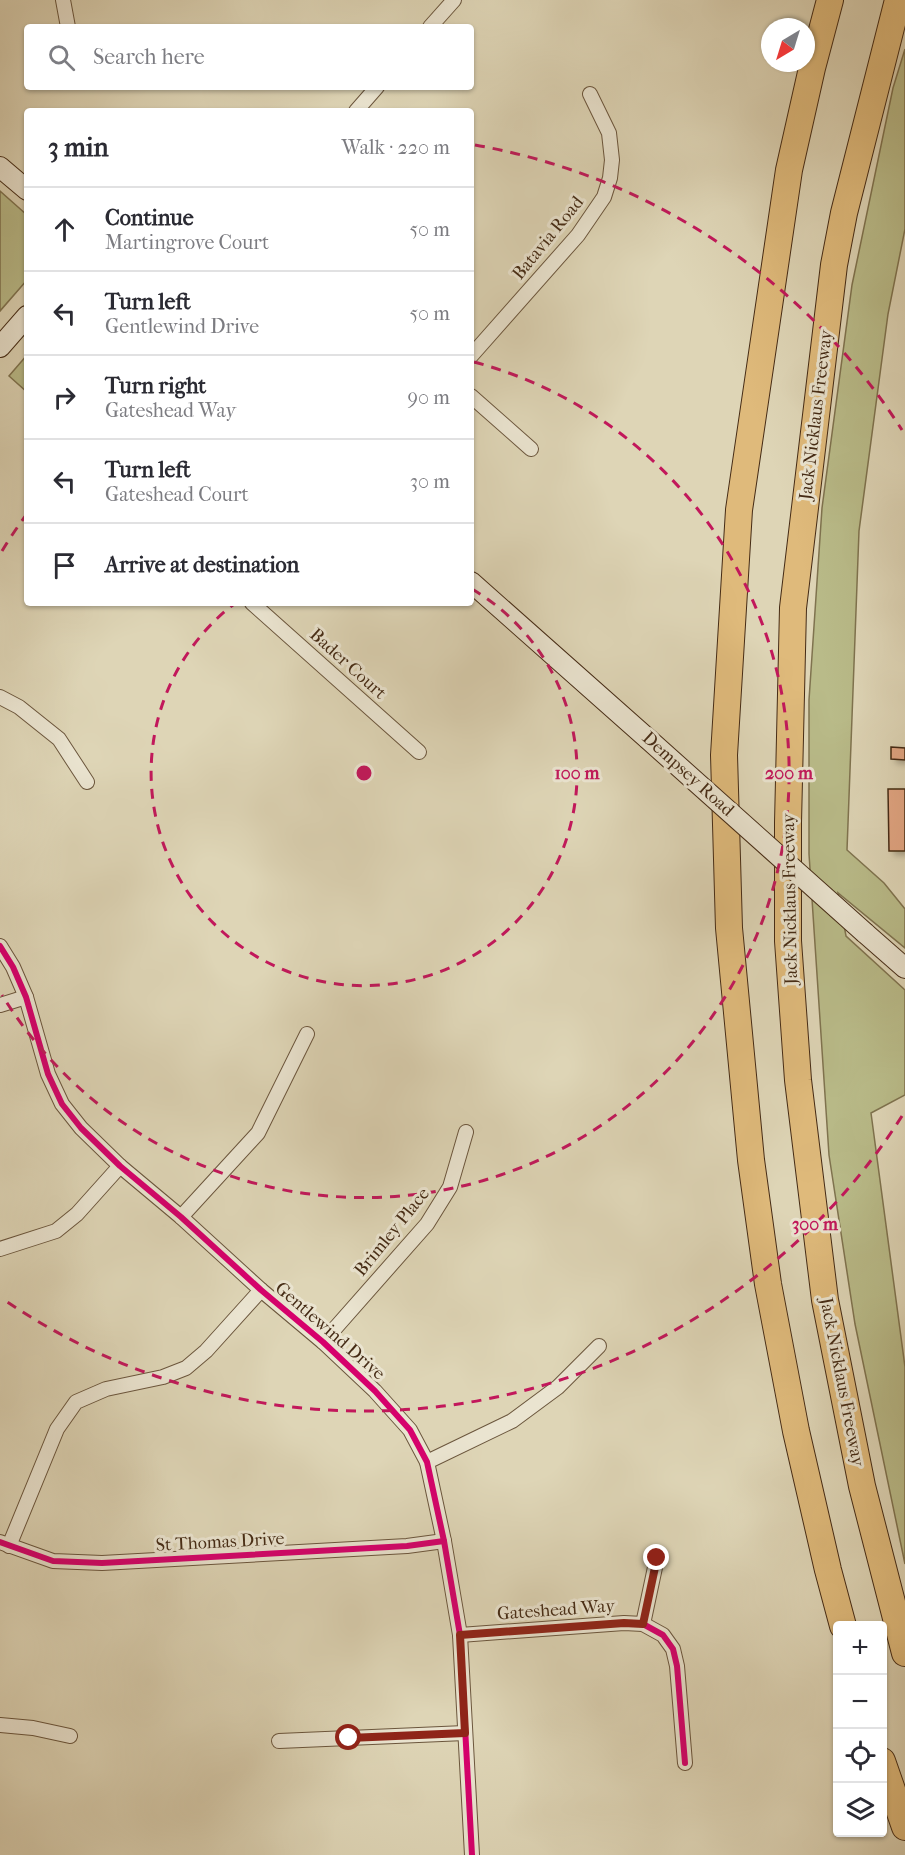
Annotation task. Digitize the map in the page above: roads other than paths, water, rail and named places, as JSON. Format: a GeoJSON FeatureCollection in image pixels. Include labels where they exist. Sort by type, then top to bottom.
{"type":"FeatureCollection","features":[{"type":"Feature","properties":{"kind":"highway"},"geometry":{"type":"LineString","coordinates":[[830,0],[789,170],[739,510],[724,755],[729,928],[751,1160],[768,1284],[796,1431],[842,1621]]}},
{"type":"Feature","properties":{"kind":"highway","name":"Jack Nicklaus Freeway"},"geometry":{"type":"LineString","coordinates":[[898,0],[844,213],[834,265],[793,608],[788,941],[798,1080],[825,1300],[862,1486],[905,1653]]}},
{"type":"Feature","properties":{"kind":"highway"},"geometry":{"type":"LineString","coordinates":[[887,1775],[905,1827]]}},
{"type":"Feature","properties":{"kind":"main road"},"geometry":{"type":"LineString","coordinates":[[0,167],[24,187]]}},
{"type":"Feature","properties":{"kind":"main road"},"geometry":{"type":"LineString","coordinates":[[0,347],[24,319]]}},
{"type":"Feature","properties":{"kind":"main road","name":"Dempsey Road"},"geometry":{"type":"LineString","coordinates":[[474,585],[905,968]]}},
{"type":"Feature","properties":{"kind":"street"},"geometry":{"type":"LineString","coordinates":[[63,0],[67,24]]}},
{"type":"Feature","properties":{"kind":"street"},"geometry":{"type":"LineString","coordinates":[[433,24],[454,0]]}},
{"type":"Feature","properties":{"kind":"street"},"geometry":{"type":"LineString","coordinates":[[359,108],[374,90]]}},
{"type":"Feature","properties":{"kind":"street","name":"Batavia Road"},"geometry":{"type":"LineString","coordinates":[[474,353],[578,235],[604,197],[610,178],[612,160],[609,133],[590,94]]}},
{"type":"Feature","properties":{"kind":"street"},"geometry":{"type":"LineString","coordinates":[[474,399],[531,449]]}},
{"type":"Feature","properties":{"kind":"street","name":"Bader Court"},"geometry":{"type":"LineString","coordinates":[[255,606],[419,752]]}},
{"type":"Feature","properties":{"kind":"street"},"geometry":{"type":"LineString","coordinates":[[0,697],[19,707],[58,739],[87,782]]}},
{"type":"Feature","properties":{"kind":"street","name":"Gentlewind Drive"},"geometry":{"type":"LineString","coordinates":[[0,946],[13,967],[26,997],[48,1074],[62,1104],[81,1128],[120,1166],[181,1217],[375,1390],[410,1430],[427,1462],[444,1541],[460,1635],[472,1855]]}},
{"type":"Feature","properties":{"kind":"street"},"geometry":{"type":"LineString","coordinates":[[0,1005],[26,997]]}},
{"type":"Feature","properties":{"kind":"street"},"geometry":{"type":"LineString","coordinates":[[181,1217],[258,1133],[307,1034]]}},
{"type":"Feature","properties":{"kind":"street","name":"Brimley Place"},"geometry":{"type":"LineString","coordinates":[[323,1342],[427,1224],[450,1187],[466,1132]]}},
{"type":"Feature","properties":{"kind":"street"},"geometry":{"type":"LineString","coordinates":[[0,1249],[56,1231],[77,1214],[120,1166]]}},
{"type":"Feature","properties":{"kind":"street"},"geometry":{"type":"LineString","coordinates":[[4,1544],[57,1429],[76,1402],[106,1389],[163,1377],[186,1368],[206,1351],[261,1290]]}},
{"type":"Feature","properties":{"kind":"street"},"geometry":{"type":"LineString","coordinates":[[427,1462],[512,1421],[558,1387],[599,1346]]}},
{"type":"Feature","properties":{"kind":"street","name":"St Thomas Drive"},"geometry":{"type":"LineString","coordinates":[[4,1544],[53,1561],[102,1563],[407,1546],[444,1541]]}},
{"type":"Feature","properties":{"kind":"street"},"geometry":{"type":"LineString","coordinates":[[657,1558],[643,1624],[663,1635],[673,1649],[677,1666],[685,1763]]}},
{"type":"Feature","properties":{"kind":"street","name":"Gateshead Way"},"geometry":{"type":"LineString","coordinates":[[460,1635],[624,1623],[643,1624]]}},
{"type":"Feature","properties":{"kind":"street"},"geometry":{"type":"LineString","coordinates":[[0,1725],[33,1728],[70,1736]]}},
{"type":"Feature","properties":{"kind":"street"},"geometry":{"type":"LineString","coordinates":[[279,1741],[465,1733]]}}]}
